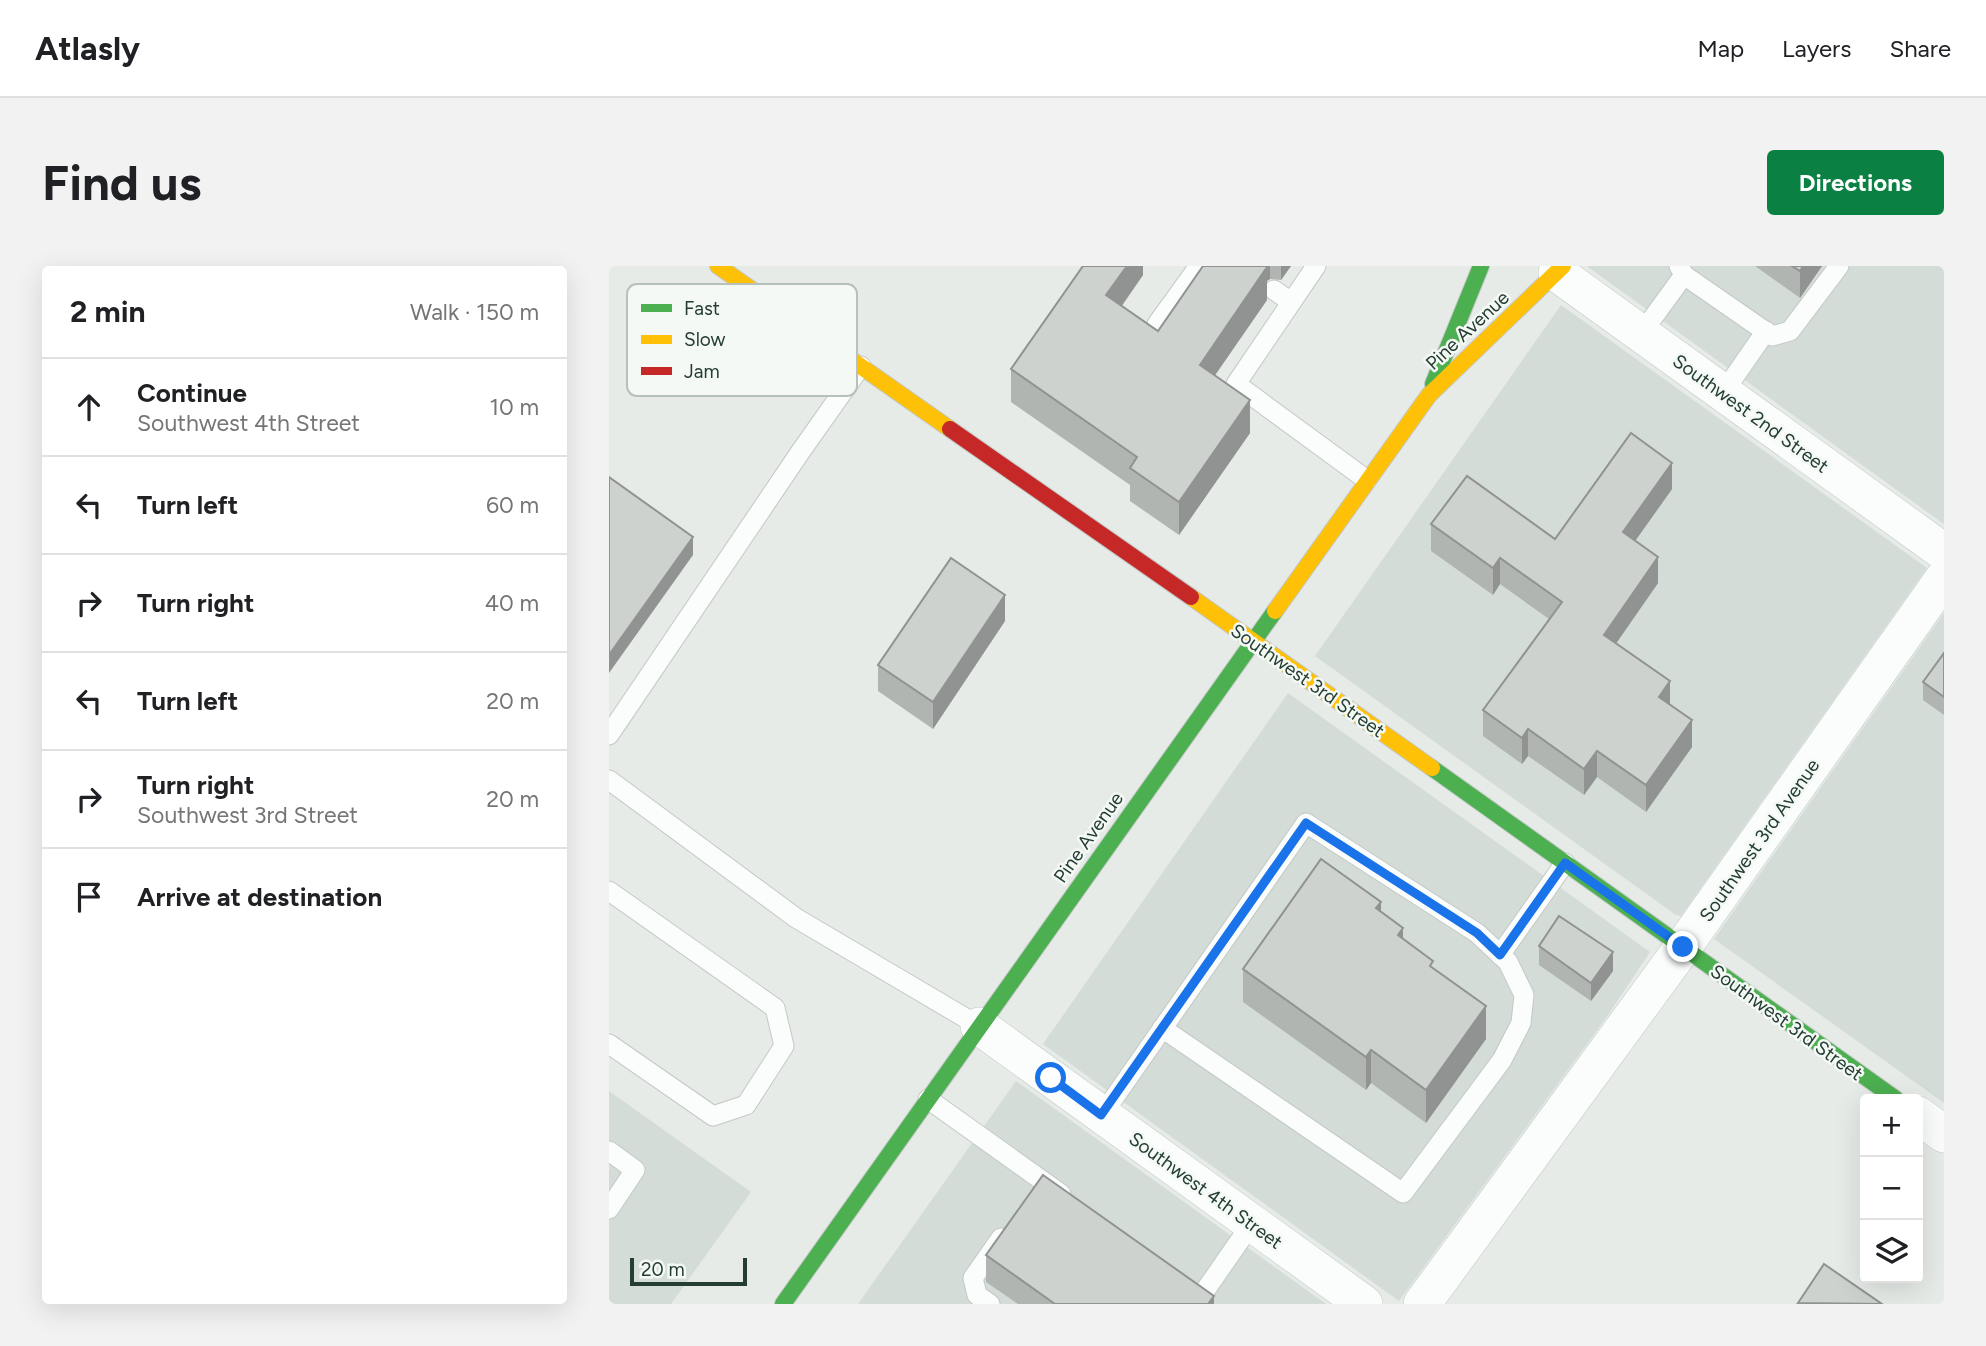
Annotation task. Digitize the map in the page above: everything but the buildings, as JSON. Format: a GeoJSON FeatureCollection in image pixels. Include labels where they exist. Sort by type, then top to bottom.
{"type":"FeatureCollection","features":[{"type":"Feature","properties":{"kind":"main road","name":"Southwest 3rd Street"},"geometry":{"type":"LineString","coordinates":[[718,266],[744,284]]}},
{"type":"Feature","properties":{"kind":"main road","name":"Pine Avenue"},"geometry":{"type":"LineString","coordinates":[[1429,395],[1481,266]]}},
{"type":"Feature","properties":{"kind":"main road","name":"Pine Avenue"},"geometry":{"type":"LineString","coordinates":[[783,1304],[1429,395],[1560,270]]}},
{"type":"Feature","properties":{"kind":"main road","name":"Southwest 3rd Street"},"geometry":{"type":"LineString","coordinates":[[857,363],[1253,641],[1889,1094]]}},
{"type":"Feature","properties":{"kind":"street","name":"Southwest 2nd Street"},"geometry":{"type":"LineString","coordinates":[[1560,270],[1641,334],[1944,552]]}},
{"type":"Feature","properties":{"kind":"street","name":"Southwest 3rd Avenue"},"geometry":{"type":"LineString","coordinates":[[1422,1304],[1683,947],[1944,578]]}},
{"type":"Feature","properties":{"kind":"street","name":"Southwest 4th Street"},"geometry":{"type":"LineString","coordinates":[[979,1026],[1364,1304]]}},
{"type":"Feature","properties":{"kind":"street"},"geometry":{"type":"LineString","coordinates":[[1923,1118],[1944,1133]]}},
{"type":"Feature","properties":{"kind":"lane"},"geometry":{"type":"LineString","coordinates":[[1157,324],[1199,266]]}},
{"type":"Feature","properties":{"kind":"lane"},"geometry":{"type":"LineString","coordinates":[[1316,266],[1236,384],[1367,480]]}},
{"type":"Feature","properties":{"kind":"lane"},"geometry":{"type":"LineString","coordinates":[[1641,334],[1681,271],[1772,336],[1790,331],[1839,266]]}},
{"type":"Feature","properties":{"kind":"lane"},"geometry":{"type":"LineString","coordinates":[[1274,290],[1291,302]]}},
{"type":"Feature","properties":{"kind":"lane"},"geometry":{"type":"LineString","coordinates":[[1723,393],[1766,331]]}},
{"type":"Feature","properties":{"kind":"lane"},"geometry":{"type":"LineString","coordinates":[[857,372],[861,366]]}},
{"type":"Feature","properties":{"kind":"lane"},"geometry":{"type":"LineString","coordinates":[[609,735],[840,396]]}},
{"type":"Feature","properties":{"kind":"lane"},"geometry":{"type":"LineString","coordinates":[[609,780],[796,918],[979,1026]]}},
{"type":"Feature","properties":{"kind":"lane"},"geometry":{"type":"LineString","coordinates":[[1101,1115],[1162,1028],[1306,823],[1477,933],[1508,962],[1524,995],[1521,1023],[1502,1060],[1403,1193],[1162,1028]]}},
{"type":"Feature","properties":{"kind":"lane"},"geometry":{"type":"LineString","coordinates":[[1500,955],[1565,863]]}},
{"type":"Feature","properties":{"kind":"lane"},"geometry":{"type":"LineString","coordinates":[[609,891],[775,1008],[784,1046],[746,1105],[713,1116],[609,1044]]}},
{"type":"Feature","properties":{"kind":"lane"},"geometry":{"type":"LineString","coordinates":[[928,1099],[1038,1186],[1074,1203]]}},
{"type":"Feature","properties":{"kind":"lane"},"geometry":{"type":"LineString","coordinates":[[609,1152],[635,1170],[609,1209]]}},
{"type":"Feature","properties":{"kind":"lane"},"geometry":{"type":"LineString","coordinates":[[1202,1295],[1252,1223]]}},
{"type":"Feature","properties":{"kind":"lane"},"geometry":{"type":"LineString","coordinates":[[990,1304],[977,1295],[973,1278],[1011,1224]]}},
{"type":"Feature","properties":{"kind":"shaded area"},"geometry":{"type":"Polygon","coordinates":[[[1944,266],[1944,524],[1588,267],[1944,266]]]}},
{"type":"Feature","properties":{"kind":"shaded area"},"geometry":{"type":"Polygon","coordinates":[[[1561,305],[1927,568],[1681,916],[1315,656],[1561,305]]]}},
{"type":"Feature","properties":{"kind":"shaded area"},"geometry":{"type":"Polygon","coordinates":[[[1944,613],[1944,1103],[1714,939],[1944,613]]]}},
{"type":"Feature","properties":{"kind":"shaded area"},"geometry":{"type":"Polygon","coordinates":[[[1288,693],[1650,952],[1606,1018],[1399,1301],[1043,1044],[1288,693]]]}},
{"type":"Feature","properties":{"kind":"shaded area"},"geometry":{"type":"Polygon","coordinates":[[[1016,1081],[1326,1304],[858,1304],[1016,1081]]]}},
{"type":"Feature","properties":{"kind":"shaded area"},"geometry":{"type":"Polygon","coordinates":[[[609,1091],[751,1192],[671,1304],[609,1304],[609,1091]]]}},
{"type":"Feature","properties":{"kind":"traffic: fast"},"geometry":{"type":"LineString","coordinates":[[1433,384],[1481,266]]}},
{"type":"Feature","properties":{"kind":"traffic: fast"},"geometry":{"type":"LineString","coordinates":[[783,1304],[1275,611]]}},
{"type":"Feature","properties":{"kind":"traffic: fast"},"geometry":{"type":"LineString","coordinates":[[1432,768],[1889,1094]]}},
{"type":"Feature","properties":{"kind":"traffic: slow"},"geometry":{"type":"LineString","coordinates":[[718,266],[744,284]]}},
{"type":"Feature","properties":{"kind":"traffic: slow"},"geometry":{"type":"LineString","coordinates":[[1275,611],[1429,395],[1563,266]]}},
{"type":"Feature","properties":{"kind":"traffic: slow"},"geometry":{"type":"LineString","coordinates":[[857,364],[950,429]]}},
{"type":"Feature","properties":{"kind":"traffic: slow"},"geometry":{"type":"LineString","coordinates":[[1191,597],[1432,768]]}},
{"type":"Feature","properties":{"kind":"traffic: jam"},"geometry":{"type":"LineString","coordinates":[[950,429],[1191,597]]}},
{"type":"Feature","properties":{"kind":"route"},"geometry":{"type":"LineString","coordinates":[[1051,1078],[1101,1115],[1306,823],[1477,933],[1500,955],[1565,863],[1683,947]]}}]}
